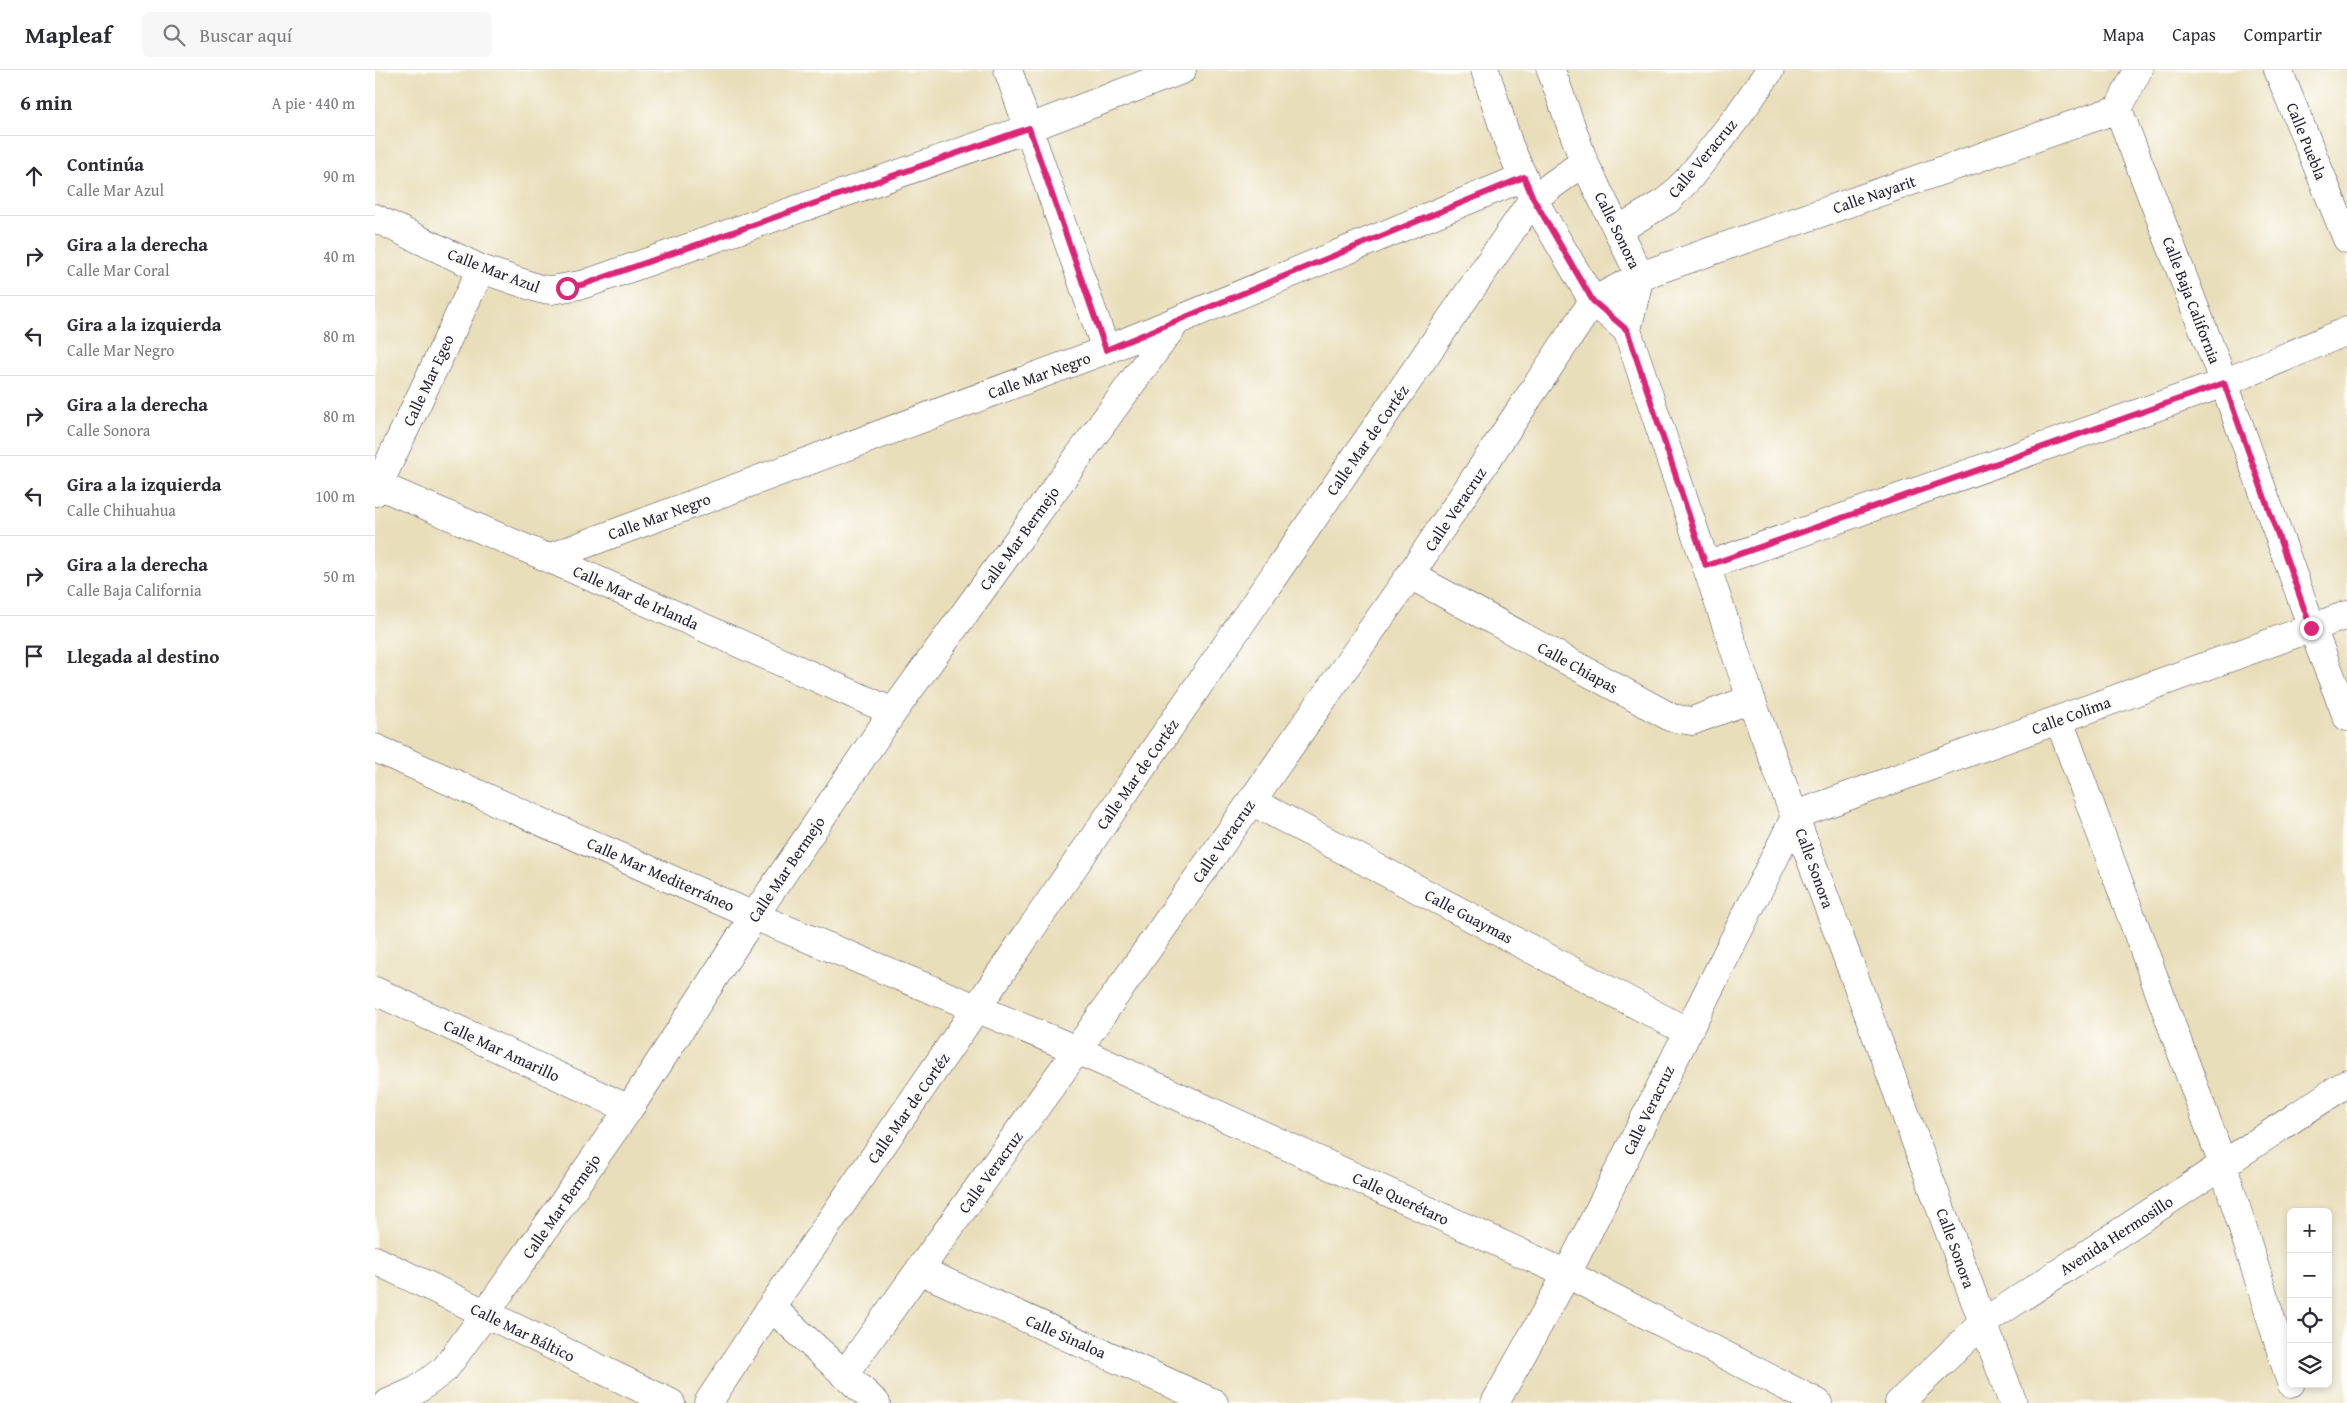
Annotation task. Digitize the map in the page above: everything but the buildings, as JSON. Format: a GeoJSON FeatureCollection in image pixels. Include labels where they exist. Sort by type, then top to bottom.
{"type":"FeatureCollection","features":[{"type":"Feature","properties":{"kind":"street"},"geometry":{"type":"LineString","coordinates":[[1008,70],[1106,350]]}},
{"type":"Feature","properties":{"kind":"street","name":"Calle Mar Azul"},"geometry":{"type":"LineString","coordinates":[[375,218],[481,268],[540,289],[552,290],[585,284],[1029,128],[1182,70]]}},
{"type":"Feature","properties":{"kind":"street"},"geometry":{"type":"LineString","coordinates":[[1485,70],[1509,144],[1529,188],[1593,301],[1627,330]]}},
{"type":"Feature","properties":{"kind":"street","name":"Calle Sonora"},"geometry":{"type":"LineString","coordinates":[[1551,70],[1584,162],[1640,276],[1627,330],[1751,699],[1796,815],[2013,1403]]}},
{"type":"Feature","properties":{"kind":"street","name":"Calle Veracruz"},"geometry":{"type":"LineString","coordinates":[[1618,230],[1668,200],[1690,177],[1738,116],[1770,70]]}},
{"type":"Feature","properties":{"kind":"street"},"geometry":{"type":"LineString","coordinates":[[2117,109],[2138,70]]}},
{"type":"Feature","properties":{"kind":"street","name":"Calle Puebla"},"geometry":{"type":"LineString","coordinates":[[2278,70],[2347,239]]}},
{"type":"Feature","properties":{"kind":"street","name":"Calle Nayarit"},"geometry":{"type":"LineString","coordinates":[[1593,301],[1640,276],[2117,109]]}},
{"type":"Feature","properties":{"kind":"street","name":"Calle Baja California"},"geometry":{"type":"LineString","coordinates":[[2117,109],[2224,383],[2311,628],[2347,717]]}},
{"type":"Feature","properties":{"kind":"street","name":"Calle Mar de Cortéz"},"geometry":{"type":"LineString","coordinates":[[709,1403],[771,1307],[977,1007],[1529,188],[1584,162]]}},
{"type":"Feature","properties":{"kind":"street","name":"Calle Mar Negro"},"geometry":{"type":"LineString","coordinates":[[548,558],[1106,350],[1529,188]]}},
{"type":"Feature","properties":{"kind":"street","name":"Calle Mar Egeo"},"geometry":{"type":"LineString","coordinates":[[377,488],[481,268]]}},
{"type":"Feature","properties":{"kind":"street","name":"Calle Veracruz"},"geometry":{"type":"LineString","coordinates":[[844,1374],[1077,1050],[1410,575],[1593,301]]}},
{"type":"Feature","properties":{"kind":"street","name":"Calle Mar Bermejo"},"geometry":{"type":"LineString","coordinates":[[388,1403],[417,1390],[445,1369],[629,1109],[754,916],[893,712],[1176,322]]}},
{"type":"Feature","properties":{"kind":"street"},"geometry":{"type":"LineString","coordinates":[[1706,566],[2224,383],[2347,331]]}},
{"type":"Feature","properties":{"kind":"street","name":"Calle Mar de Irlanda"},"geometry":{"type":"LineString","coordinates":[[377,488],[548,558],[893,712]]}},
{"type":"Feature","properties":{"kind":"street","name":"Calle Chiapas"},"geometry":{"type":"LineString","coordinates":[[1410,575],[1672,718],[1692,721],[1751,699]]}},
{"type":"Feature","properties":{"kind":"street","name":"Calle Colima"},"geometry":{"type":"LineString","coordinates":[[1796,815],[2347,615]]}},
{"type":"Feature","properties":{"kind":"street"},"geometry":{"type":"LineString","coordinates":[[2059,720],[2223,1165],[2287,1371]]}},
{"type":"Feature","properties":{"kind":"street","name":"Calle Mar Mediterráneo"},"geometry":{"type":"LineString","coordinates":[[375,748],[754,916],[977,1007]]}},
{"type":"Feature","properties":{"kind":"street","name":"Calle Guaymas"},"geometry":{"type":"LineString","coordinates":[[1251,801],[1686,1032]]}},
{"type":"Feature","properties":{"kind":"street","name":"Calle Veracruz"},"geometry":{"type":"LineString","coordinates":[[1495,1403],[1567,1274],[1686,1032],[1796,815]]}},
{"type":"Feature","properties":{"kind":"street","name":"Calle Mar Amarillo"},"geometry":{"type":"LineString","coordinates":[[375,991],[629,1109]]}},
{"type":"Feature","properties":{"kind":"street","name":"Calle Querétaro"},"geometry":{"type":"LineString","coordinates":[[977,1007],[1077,1050],[1567,1274],[1818,1403]]}},
{"type":"Feature","properties":{"kind":"street","name":"Avenida Hermosillo"},"geometry":{"type":"LineString","coordinates":[[1899,1403],[1984,1322],[2347,1083]]}},
{"type":"Feature","properties":{"kind":"street","name":"Calle Mar Báltico"},"geometry":{"type":"LineString","coordinates":[[375,1260],[671,1403]]}},
{"type":"Feature","properties":{"kind":"street","name":"Calle Sinaloa"},"geometry":{"type":"LineString","coordinates":[[919,1270],[1214,1403]]}},
{"type":"Feature","properties":{"kind":"street"},"geometry":{"type":"LineString","coordinates":[[771,1307],[875,1403]]}},
{"type":"Feature","properties":{"kind":"street"},"geometry":{"type":"LineString","coordinates":[[2292,1388],[2297,1403]]}},
{"type":"Feature","properties":{"kind":"route"},"geometry":{"type":"LineString","coordinates":[[567,288],[585,284],[1029,128],[1106,350],[1524,177],[1533,198],[1593,301],[1627,330],[1706,566],[2224,383],[2311,628]]}}]}
